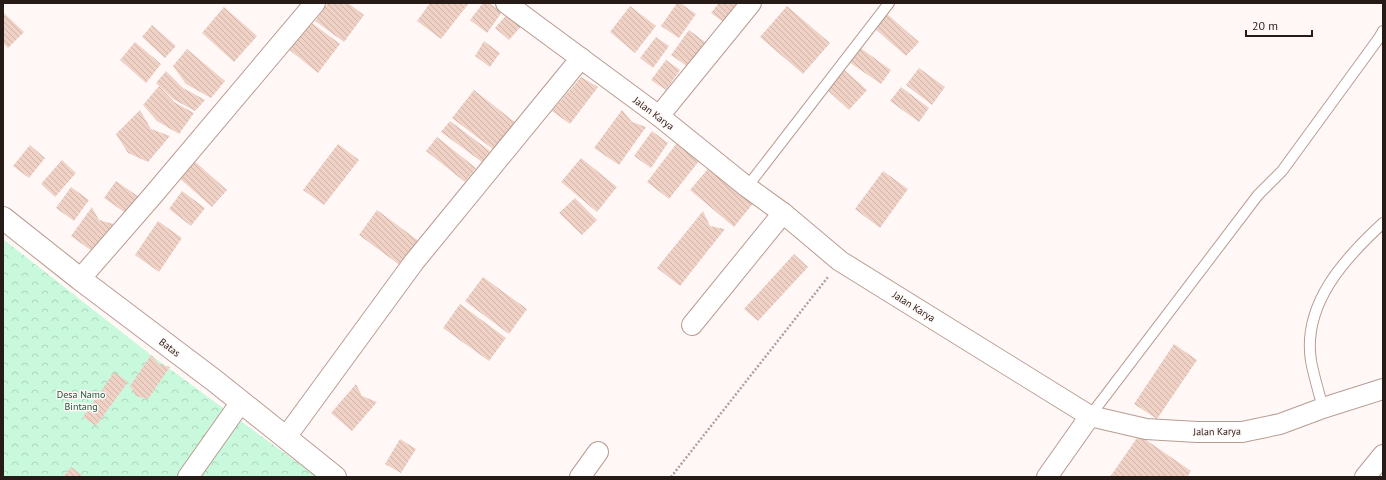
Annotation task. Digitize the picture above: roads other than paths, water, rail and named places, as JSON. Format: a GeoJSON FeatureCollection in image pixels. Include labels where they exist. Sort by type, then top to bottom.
{"type":"FeatureCollection","features":[{"type":"Feature","properties":{"kind":"street"},"geometry":{"type":"LineString","coordinates":[[80,279],[164,183],[315,3]]}},
{"type":"Feature","properties":{"kind":"street","name":"Jalan Karya"},"geometry":{"type":"LineString","coordinates":[[506,3],[659,116],[747,187],[783,213],[840,261],[1090,416],[1146,429],[1197,432],[1242,432],[1280,424],[1323,408],[1383,389]]}},
{"type":"Feature","properties":{"kind":"street"},"geometry":{"type":"LineString","coordinates":[[659,116],[751,3]]}},
{"type":"Feature","properties":{"kind":"street"},"geometry":{"type":"LineString","coordinates":[[286,437],[414,262],[581,58]]}},
{"type":"Feature","properties":{"kind":"street"},"geometry":{"type":"LineString","coordinates":[[692,325],[783,213]]}},
{"type":"Feature","properties":{"kind":"street","name":"Batas"},"geometry":{"type":"LineString","coordinates":[[3,218],[336,477]]}},
{"type":"Feature","properties":{"kind":"street"},"geometry":{"type":"LineString","coordinates":[[188,477],[241,402]]}},
{"type":"Feature","properties":{"kind":"street"},"geometry":{"type":"LineString","coordinates":[[1047,477],[1090,416]]}},
{"type":"Feature","properties":{"kind":"street"},"geometry":{"type":"LineString","coordinates":[[580,477],[598,452]]}},
{"type":"Feature","properties":{"kind":"street"},"geometry":{"type":"LineString","coordinates":[[1366,477],[1383,455]]}},
{"type":"Feature","properties":{"kind":"lane"},"geometry":{"type":"LineString","coordinates":[[747,187],[890,3]]}},
{"type":"Feature","properties":{"kind":"lane"},"geometry":{"type":"LineString","coordinates":[[1090,416],[1258,195],[1282,171],[1299,149],[1383,31]]}},
{"type":"Feature","properties":{"kind":"lane"},"geometry":{"type":"LineString","coordinates":[[1323,408],[1311,355],[1311,330],[1316,311],[1330,282],[1383,223]]}},
{"type":"Feature","properties":{"kind":"park label","name":"Desa Namo Bintang"},"geometry":{"type":"Point","coordinates":[81,400]}}]}
